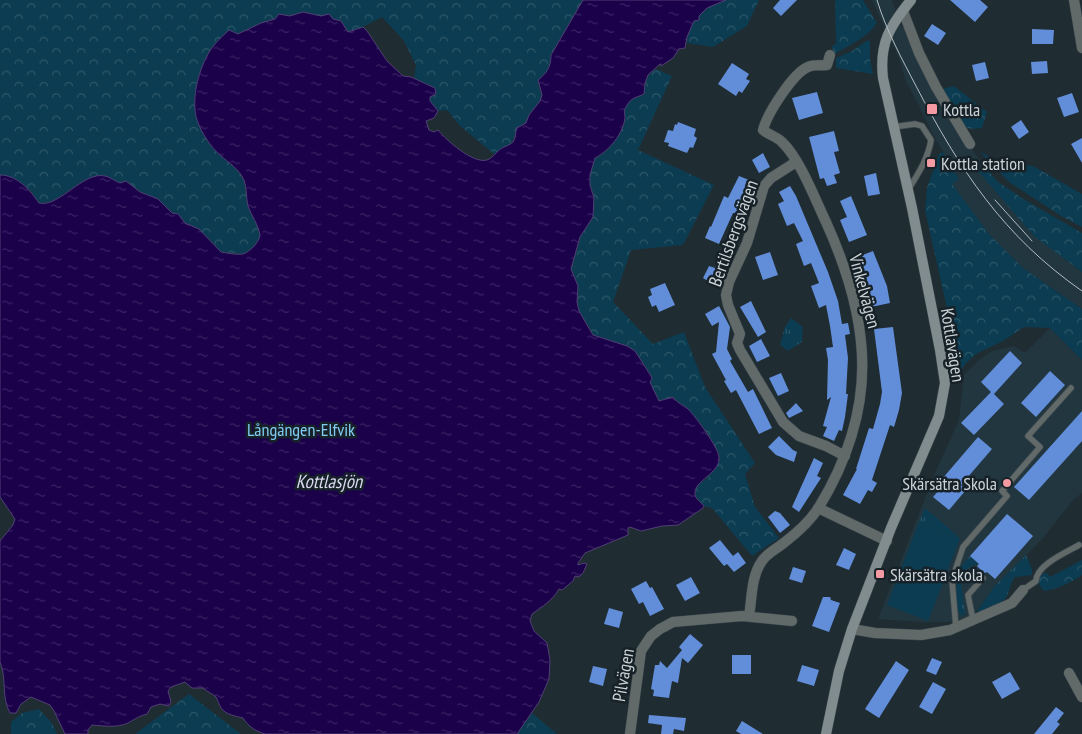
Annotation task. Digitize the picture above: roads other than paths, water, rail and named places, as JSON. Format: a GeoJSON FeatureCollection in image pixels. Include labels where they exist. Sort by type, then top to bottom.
{"type":"FeatureCollection","features":[{"type":"Feature","properties":{"kind":"street","name":"Kottlavägen"},"geometry":{"type":"LineString","coordinates":[[826,734],[839,672],[852,629],[940,416],[945,383],[940,350],[881,62],[883,49],[890,31],[911,0]]}},
{"type":"Feature","properties":{"kind":"street"},"geometry":{"type":"LineString","coordinates":[[1074,0],[1082,48]]}},
{"type":"Feature","properties":{"kind":"street"},"geometry":{"type":"LineString","coordinates":[[903,11],[919,53],[970,144]]}},
{"type":"Feature","properties":{"kind":"street","name":"Vinkelvägen"},"geometry":{"type":"LineString","coordinates":[[818,508],[845,456],[855,430],[862,391],[864,362],[860,325],[849,280],[834,238],[810,188],[791,152],[783,143],[763,130],[765,122],[796,74],[811,66],[827,65],[830,55]]}},
{"type":"Feature","properties":{"kind":"street","name":"Bertilsbergsvägen"},"geometry":{"type":"LineString","coordinates":[[796,162],[771,178],[764,186],[747,243],[729,282],[726,295],[740,334],[738,343],[740,350],[783,422],[799,436],[826,446],[845,456]]}},
{"type":"Feature","properties":{"kind":"street"},"geometry":{"type":"LineString","coordinates":[[749,616],[753,588],[762,561],[802,528],[818,508],[887,541]]}},
{"type":"Feature","properties":{"kind":"street"},"geometry":{"type":"LineString","coordinates":[[852,629],[875,633],[921,635],[956,628],[1012,604],[1023,590]]}},
{"type":"Feature","properties":{"kind":"street","name":"Pilvägen"},"geometry":{"type":"LineString","coordinates":[[630,734],[641,651],[651,636],[672,622],[749,616],[792,621]]}},
{"type":"Feature","properties":{"kind":"street"},"geometry":{"type":"LineString","coordinates":[[1069,673],[1082,697]]}},
{"type":"Feature","properties":{"kind":"lane"},"geometry":{"type":"LineString","coordinates":[[893,127],[915,124],[922,126],[931,140],[930,149],[920,171],[908,190]]}},
{"type":"Feature","properties":{"kind":"lane"},"geometry":{"type":"LineString","coordinates":[[956,628],[952,580],[963,547],[1008,496],[1002,491],[1040,447],[1028,436],[1071,388]]}},
{"type":"Feature","properties":{"kind":"lane"},"geometry":{"type":"LineString","coordinates":[[1023,590],[1036,581],[1036,575],[1042,567],[1079,545]]}},
{"type":"Feature","properties":{"kind":"lane"},"geometry":{"type":"LineString","coordinates":[[973,620],[968,595],[983,578]]}},
{"type":"Feature","properties":{"kind":"water","name":"Kottlasjön"},"geometry":{"type":"Polygon","coordinates":[[[583,0],[726,0],[707,8],[699,16],[699,20],[694,21],[687,37],[685,48],[679,49],[673,58],[661,66],[660,64],[648,75],[644,94],[632,100],[625,108],[624,124],[618,136],[610,146],[595,158],[590,175],[590,185],[594,198],[593,217],[580,237],[571,269],[578,286],[577,302],[579,311],[593,335],[627,346],[635,351],[651,376],[650,382],[659,401],[673,397],[688,409],[715,446],[719,457],[716,468],[696,489],[695,496],[704,506],[703,508],[678,525],[662,526],[641,531],[630,527],[628,528],[628,535],[585,553],[578,563],[578,565],[587,564],[583,573],[579,577],[575,576],[573,581],[562,590],[559,589],[544,606],[532,614],[530,621],[534,631],[547,643],[550,660],[549,679],[539,702],[517,734],[265,734],[252,728],[243,718],[226,712],[221,708],[216,697],[203,688],[192,688],[185,682],[171,687],[168,691],[171,702],[169,706],[160,704],[151,707],[147,714],[124,725],[92,725],[88,730],[88,734],[65,734],[50,705],[31,697],[21,704],[16,713],[10,713],[7,707],[0,662],[0,541],[13,525],[15,519],[0,497],[0,175],[17,180],[32,193],[39,203],[55,200],[88,179],[97,176],[105,176],[120,183],[126,181],[140,192],[158,199],[172,213],[178,214],[185,223],[199,229],[221,252],[243,254],[254,246],[260,235],[248,206],[246,186],[237,169],[216,151],[207,140],[197,121],[195,109],[195,93],[202,66],[210,50],[229,30],[238,34],[261,23],[275,19],[279,14],[290,16],[303,12],[321,16],[329,14],[333,19],[341,21],[348,32],[363,27],[387,61],[403,76],[411,77],[435,88],[436,94],[430,97],[430,101],[438,111],[434,118],[426,121],[429,130],[434,132],[438,130],[453,145],[467,155],[487,160],[513,142],[517,128],[526,123],[529,115],[540,101],[542,95],[538,80],[548,69],[551,55],[583,0]]]}},
{"type":"Feature","properties":{"kind":"tram line"},"geometry":{"type":"LineString","coordinates":[[877,0],[905,65],[949,146],[967,173],[1006,224],[1029,248],[1082,291]]}},
{"type":"Feature","properties":{"kind":"tram line"},"geometry":{"type":"LineString","coordinates":[[995,200],[1032,241]]}},
{"type":"Feature","properties":{"kind":"place","name":"Kottla"},"geometry":{"type":"Point","coordinates":[932,109]}},
{"type":"Feature","properties":{"kind":"place","name":"Kottla station"},"geometry":{"type":"Point","coordinates":[931,163]}},
{"type":"Feature","properties":{"kind":"place","name":"Skärsätra Skola"},"geometry":{"type":"Point","coordinates":[1007,483]}},
{"type":"Feature","properties":{"kind":"place","name":"Skärsätra skola"},"geometry":{"type":"Point","coordinates":[880,574]}},
{"type":"Feature","properties":{"kind":"park label","name":"Långängen-Elfvik"},"geometry":{"type":"Point","coordinates":[301,429]}}]}
